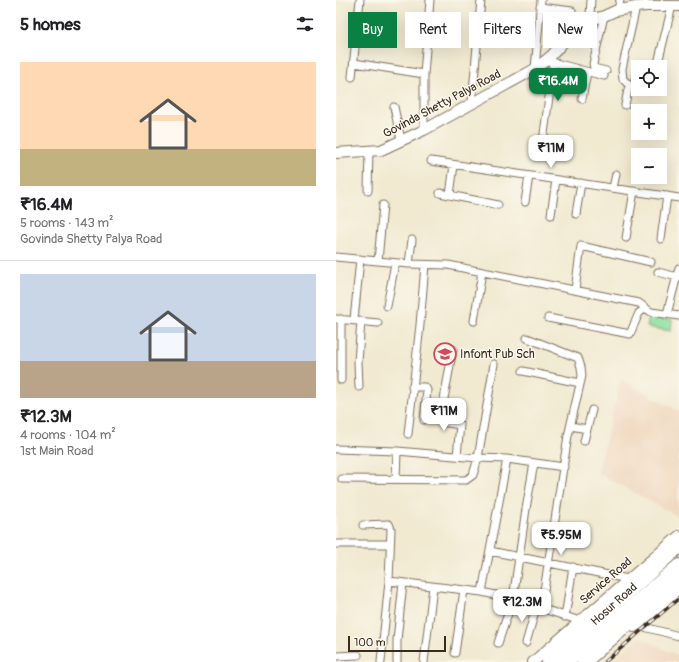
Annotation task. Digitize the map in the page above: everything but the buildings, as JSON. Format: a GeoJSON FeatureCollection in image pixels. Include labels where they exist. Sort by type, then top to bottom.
{"type":"FeatureCollection","features":[{"type":"Feature","properties":{"kind":"highway","name":"Hosur Road"},"geometry":{"type":"LineString","coordinates":[[549,662],[679,546]]}},
{"type":"Feature","properties":{"kind":"highway"},"geometry":{"type":"LineString","coordinates":[[555,662],[679,555]]}},
{"type":"Feature","properties":{"kind":"highway"},"geometry":{"type":"LineString","coordinates":[[567,662],[679,566]]}},
{"type":"Feature","properties":{"kind":"highway","name":"Hosur Road"},"geometry":{"type":"LineString","coordinates":[[575,662],[679,573]]}},
{"type":"Feature","properties":{"kind":"highway"},"geometry":{"type":"LineString","coordinates":[[584,662],[679,579]]}},
{"type":"Feature","properties":{"kind":"street"},"geometry":{"type":"LineString","coordinates":[[352,77],[360,0]]}},
{"type":"Feature","properties":{"kind":"street"},"geometry":{"type":"LineString","coordinates":[[424,130],[424,74],[430,0]]}},
{"type":"Feature","properties":{"kind":"street"},"geometry":{"type":"LineString","coordinates":[[472,103],[481,0]]}},
{"type":"Feature","properties":{"kind":"street"},"geometry":{"type":"LineString","coordinates":[[590,12],[591,0]]}},
{"type":"Feature","properties":{"kind":"street"},"geometry":{"type":"LineString","coordinates":[[535,69],[541,4],[572,11]]}},
{"type":"Feature","properties":{"kind":"street","name":"Govinda Shetty Palya Road"},"geometry":{"type":"LineString","coordinates":[[597,18],[604,16],[619,5],[636,7],[675,6]]}},
{"type":"Feature","properties":{"kind":"street"},"geometry":{"type":"LineString","coordinates":[[658,60],[675,6]]}},
{"type":"Feature","properties":{"kind":"street"},"geometry":{"type":"LineString","coordinates":[[626,105],[628,84],[622,79],[622,69],[636,7]]}},
{"type":"Feature","properties":{"kind":"street"},"geometry":{"type":"LineString","coordinates":[[542,148],[553,68],[552,59],[587,72],[605,73],[594,68],[593,64],[604,16]]}},
{"type":"Feature","properties":{"kind":"street","name":"Govinda Shetty Palya Road"},"geometry":{"type":"LineString","coordinates":[[336,153],[381,150],[424,130],[552,59],[561,48]]}},
{"type":"Feature","properties":{"kind":"street"},"geometry":{"type":"LineString","coordinates":[[354,63],[424,74]]}},
{"type":"Feature","properties":{"kind":"street"},"geometry":{"type":"LineString","coordinates":[[582,99],[587,72]]}},
{"type":"Feature","properties":{"kind":"street"},"geometry":{"type":"LineString","coordinates":[[394,107],[401,140]]}},
{"type":"Feature","properties":{"kind":"street"},"geometry":{"type":"LineString","coordinates":[[368,190],[369,151]]}},
{"type":"Feature","properties":{"kind":"street"},"geometry":{"type":"LineString","coordinates":[[431,161],[679,198]]}},
{"type":"Feature","properties":{"kind":"street"},"geometry":{"type":"LineString","coordinates":[[450,195],[454,165]]}},
{"type":"Feature","properties":{"kind":"street"},"geometry":{"type":"LineString","coordinates":[[613,188],[616,174]]}},
{"type":"Feature","properties":{"kind":"street"},"geometry":{"type":"LineString","coordinates":[[525,202],[529,176]]}},
{"type":"Feature","properties":{"kind":"street"},"geometry":{"type":"LineString","coordinates":[[551,215],[556,180]]}},
{"type":"Feature","properties":{"kind":"street"},"geometry":{"type":"LineString","coordinates":[[576,214],[581,183]]}},
{"type":"Feature","properties":{"kind":"street"},"geometry":{"type":"LineString","coordinates":[[626,238],[634,191]]}},
{"type":"Feature","properties":{"kind":"street"},"geometry":{"type":"LineString","coordinates":[[440,193],[498,205]]}},
{"type":"Feature","properties":{"kind":"street"},"geometry":{"type":"LineString","coordinates":[[661,239],[667,196]]}},
{"type":"Feature","properties":{"kind":"street"},"geometry":{"type":"LineString","coordinates":[[378,261],[383,205]]}},
{"type":"Feature","properties":{"kind":"street"},"geometry":{"type":"LineString","coordinates":[[409,264],[412,240]]}},
{"type":"Feature","properties":{"kind":"street"},"geometry":{"type":"LineString","coordinates":[[574,290],[581,246],[651,262]]}},
{"type":"Feature","properties":{"kind":"street"},"geometry":{"type":"LineString","coordinates":[[336,257],[409,264],[448,265],[639,303],[651,312],[679,316]]}},
{"type":"Feature","properties":{"kind":"street"},"geometry":{"type":"LineString","coordinates":[[359,387],[357,320],[360,259]]}},
{"type":"Feature","properties":{"kind":"street"},"geometry":{"type":"LineString","coordinates":[[386,306],[396,263]]}},
{"type":"Feature","properties":{"kind":"street"},"geometry":{"type":"LineString","coordinates":[[408,434],[425,265]]}},
{"type":"Feature","properties":{"kind":"street"},"geometry":{"type":"LineString","coordinates":[[668,314],[679,268]]}},
{"type":"Feature","properties":{"kind":"street"},"geometry":{"type":"LineString","coordinates":[[474,321],[482,272]]}},
{"type":"Feature","properties":{"kind":"street"},"geometry":{"type":"LineString","coordinates":[[658,272],[677,277]]}},
{"type":"Feature","properties":{"kind":"street"},"geometry":{"type":"LineString","coordinates":[[548,318],[630,334],[639,313],[646,308]]}},
{"type":"Feature","properties":{"kind":"street"},"geometry":{"type":"LineString","coordinates":[[341,380],[339,319],[378,323]]}},
{"type":"Feature","properties":{"kind":"street"},"geometry":{"type":"LineString","coordinates":[[526,643],[539,609],[548,564],[570,426],[582,376],[582,367],[578,358],[527,338]]}},
{"type":"Feature","properties":{"kind":"street"},"geometry":{"type":"LineString","coordinates":[[453,349],[442,410],[442,422],[460,425],[456,456]]}},
{"type":"Feature","properties":{"kind":"street"},"geometry":{"type":"LineString","coordinates":[[342,479],[466,480],[473,475],[478,458],[494,364]]}},
{"type":"Feature","properties":{"kind":"street"},"geometry":{"type":"LineString","coordinates":[[523,372],[580,383]]}},
{"type":"Feature","properties":{"kind":"street"},"geometry":{"type":"LineString","coordinates":[[412,387],[425,387],[427,390],[424,420]]}},
{"type":"Feature","properties":{"kind":"street"},"geometry":{"type":"LineString","coordinates":[[426,409],[442,410]]}},
{"type":"Feature","properties":{"kind":"street"},"geometry":{"type":"LineString","coordinates":[[584,441],[592,410]]}},
{"type":"Feature","properties":{"kind":"street"},"geometry":{"type":"LineString","coordinates":[[570,426],[587,429]]}},
{"type":"Feature","properties":{"kind":"street"},"geometry":{"type":"LineString","coordinates":[[336,449],[397,451],[507,459],[564,467]]}},
{"type":"Feature","properties":{"kind":"street"},"geometry":{"type":"LineString","coordinates":[[396,479],[397,451]]}},
{"type":"Feature","properties":{"kind":"street"},"geometry":{"type":"LineString","coordinates":[[482,592],[507,459]]}},
{"type":"Feature","properties":{"kind":"street"},"geometry":{"type":"LineString","coordinates":[[498,643],[513,599],[534,463]]}},
{"type":"Feature","properties":{"kind":"street"},"geometry":{"type":"LineString","coordinates":[[363,525],[388,524],[391,529],[389,581],[381,662]]}},
{"type":"Feature","properties":{"kind":"street","name":"Service Road"},"geometry":{"type":"LineString","coordinates":[[533,662],[679,536]]}},
{"type":"Feature","properties":{"kind":"street"},"geometry":{"type":"LineString","coordinates":[[336,544],[390,544]]}},
{"type":"Feature","properties":{"kind":"street"},"geometry":{"type":"LineString","coordinates":[[490,551],[548,564],[573,567],[628,579]]}},
{"type":"Feature","properties":{"kind":"street"},"geometry":{"type":"LineString","coordinates":[[565,618],[573,567]]}},
{"type":"Feature","properties":{"kind":"street"},"geometry":{"type":"LineString","coordinates":[[389,581],[482,592],[513,599],[565,618],[580,621]]}},
{"type":"Feature","properties":{"kind":"street"},"geometry":{"type":"LineString","coordinates":[[397,662],[397,640],[403,583]]}},
{"type":"Feature","properties":{"kind":"street"},"geometry":{"type":"LineString","coordinates":[[424,662],[434,587]]}},
{"type":"Feature","properties":{"kind":"street"},"geometry":{"type":"LineString","coordinates":[[455,652],[464,590]]}},
{"type":"Feature","properties":{"kind":"street"},"geometry":{"type":"LineString","coordinates":[[594,662],[679,590]]}},
{"type":"Feature","properties":{"kind":"street"},"geometry":{"type":"LineString","coordinates":[[636,625],[679,636]]}},
{"type":"Feature","properties":{"kind":"street"},"geometry":{"type":"LineString","coordinates":[[336,656],[358,655]]}},
{"type":"Feature","properties":{"kind":"shaded area"},"geometry":{"type":"Polygon","coordinates":[[[621,379],[679,412],[679,517],[598,473],[621,379]]]}},
{"type":"Feature","properties":{"kind":"shaded area"},"geometry":{"type":"Polygon","coordinates":[[[640,637],[667,651],[679,655],[679,662],[610,662],[640,637]]]}},
{"type":"Feature","properties":{"kind":"green space"},"geometry":{"type":"Polygon","coordinates":[[[649,316],[672,320],[671,331],[647,327],[649,316]]]}},
{"type":"Feature","properties":{"kind":"railway"},"geometry":{"type":"LineString","coordinates":[[605,662],[679,598]]}},
{"type":"Feature","properties":{"kind":"place","name":"Infont Pub Sch"},"geometry":{"type":"Point","coordinates":[445,354]}}]}
